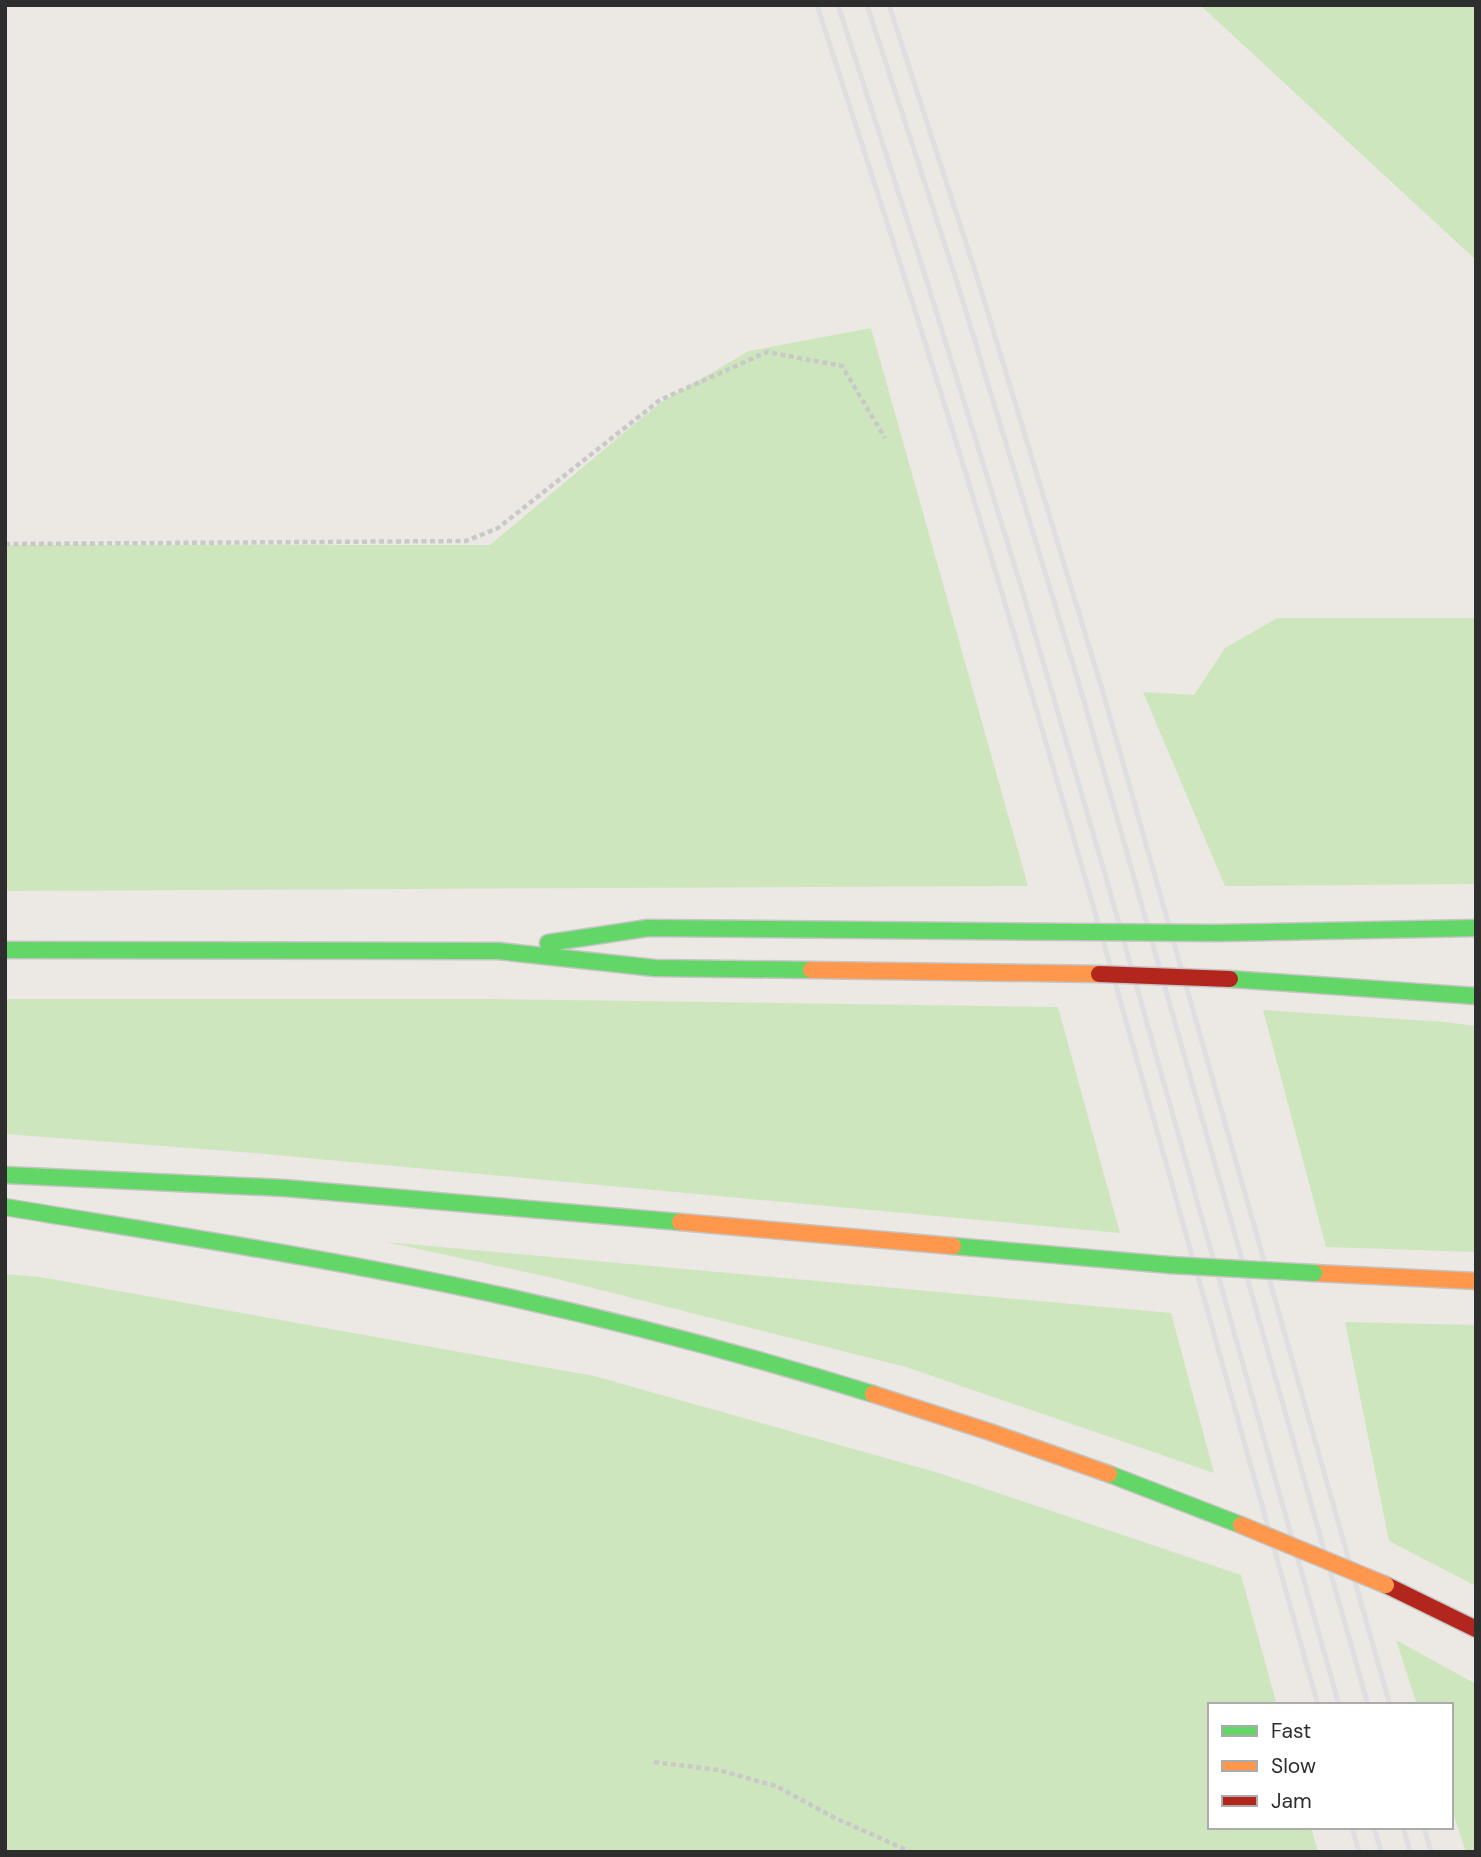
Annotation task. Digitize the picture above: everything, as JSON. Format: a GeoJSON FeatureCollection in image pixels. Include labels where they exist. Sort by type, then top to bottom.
{"type":"FeatureCollection","features":[{"type":"Feature","properties":{"kind":"highway"},"geometry":{"type":"LineString","coordinates":[[498,951],[648,928],[1216,933],[1476,928]]}},
{"type":"Feature","properties":{"kind":"highway"},"geometry":{"type":"LineString","coordinates":[[5,950],[498,951],[655,968],[1099,974],[1230,979],[1476,996]]}},
{"type":"Feature","properties":{"kind":"highway"},"geometry":{"type":"LineString","coordinates":[[5,1175],[285,1188],[1170,1265],[1476,1282]]}},
{"type":"Feature","properties":{"kind":"highway"},"geometry":{"type":"LineString","coordinates":[[5,1207],[408,1277],[559,1308],[704,1344],[870,1392],[1160,1492],[1386,1585],[1476,1629]]}},
{"type":"Feature","properties":{"kind":"path"},"geometry":{"type":"LineString","coordinates":[[5,544],[466,541],[498,528],[660,400],[767,352],[842,366],[885,438]]}},
{"type":"Feature","properties":{"kind":"path"},"geometry":{"type":"LineString","coordinates":[[654,1762],[718,1770],[776,1786],[833,1817],[911,1852]]}},
{"type":"Feature","properties":{"kind":"green space"},"geometry":{"type":"Polygon","coordinates":[[[1200,5],[1476,5],[1476,260],[1200,5]]]}},
{"type":"Feature","properties":{"kind":"green space"},"geometry":{"type":"Polygon","coordinates":[[[871,328],[1028,886],[5,891],[5,545],[490,545],[663,401],[749,351],[871,328]]]}},
{"type":"Feature","properties":{"kind":"green space"},"geometry":{"type":"Polygon","coordinates":[[[1277,618],[1476,618],[1476,884],[1225,886],[1143,692],[1194,695],[1225,648],[1277,618]]]}},
{"type":"Feature","properties":{"kind":"green space"},"geometry":{"type":"Polygon","coordinates":[[[5,999],[489,999],[1058,1007],[1120,1233],[242,1152],[5,1134],[5,999]]]}},
{"type":"Feature","properties":{"kind":"green space"},"geometry":{"type":"Polygon","coordinates":[[[1263,1010],[1476,1026],[1476,1252],[1326,1247],[1263,1010]]]}},
{"type":"Feature","properties":{"kind":"green space"},"geometry":{"type":"Polygon","coordinates":[[[386,1242],[1171,1313],[1214,1473],[906,1367],[549,1277],[386,1242]]]}},
{"type":"Feature","properties":{"kind":"green space"},"geometry":{"type":"Polygon","coordinates":[[[5,1274],[40,1277],[594,1376],[939,1473],[1241,1575],[1276,1703],[1208,1703],[1208,1829],[1312,1829],[1318,1852],[5,1852],[5,1274]]]}},
{"type":"Feature","properties":{"kind":"green space"},"geometry":{"type":"Polygon","coordinates":[[[1345,1322],[1476,1325],[1476,1586],[1389,1541],[1345,1322]]]}},
{"type":"Feature","properties":{"kind":"green space"},"geometry":{"type":"Polygon","coordinates":[[[1396,1640],[1476,1684],[1476,1852],[1466,1852],[1453,1813],[1453,1703],[1416,1703],[1396,1640]]]}},
{"type":"Feature","properties":{"kind":"railway"},"geometry":{"type":"LineString","coordinates":[[817,5],[936,376],[1045,738],[1317,1703]]}},
{"type":"Feature","properties":{"kind":"railway"},"geometry":{"type":"LineString","coordinates":[[838,5],[1023,593],[1338,1703]]}},
{"type":"Feature","properties":{"kind":"railway"},"geometry":{"type":"LineString","coordinates":[[867,5],[957,282],[1082,694],[1367,1703]]}},
{"type":"Feature","properties":{"kind":"railway"},"geometry":{"type":"LineString","coordinates":[[889,5],[977,277],[1102,689],[1389,1703]]}},
{"type":"Feature","properties":{"kind":"railway"},"geometry":{"type":"LineString","coordinates":[[1353,1829],[1359,1852]]}},
{"type":"Feature","properties":{"kind":"railway"},"geometry":{"type":"LineString","coordinates":[[1375,1829],[1381,1852]]}},
{"type":"Feature","properties":{"kind":"railway"},"geometry":{"type":"LineString","coordinates":[[1404,1829],[1410,1852]]}},
{"type":"Feature","properties":{"kind":"railway"},"geometry":{"type":"LineString","coordinates":[[1425,1829],[1431,1852]]}},
{"type":"Feature","properties":{"kind":"traffic: fast"},"geometry":{"type":"LineString","coordinates":[[548,943],[648,928],[1080,932]]}},
{"type":"Feature","properties":{"kind":"traffic: fast"},"geometry":{"type":"LineString","coordinates":[[1216,933],[1476,928]]}},
{"type":"Feature","properties":{"kind":"traffic: fast"},"geometry":{"type":"LineString","coordinates":[[1080,932],[1216,933]]}},
{"type":"Feature","properties":{"kind":"traffic: fast"},"geometry":{"type":"LineString","coordinates":[[5,950],[498,951],[655,968],[811,970]]}},
{"type":"Feature","properties":{"kind":"traffic: fast"},"geometry":{"type":"LineString","coordinates":[[1230,979],[1476,996]]}},
{"type":"Feature","properties":{"kind":"traffic: fast"},"geometry":{"type":"LineString","coordinates":[[5,1175],[284,1188],[680,1222]]}},
{"type":"Feature","properties":{"kind":"traffic: fast"},"geometry":{"type":"LineString","coordinates":[[5,1207],[312,1258],[494,1294],[685,1340],[873,1394]]}},
{"type":"Feature","properties":{"kind":"traffic: fast"},"geometry":{"type":"LineString","coordinates":[[953,1246],[1170,1265]]}},
{"type":"Feature","properties":{"kind":"traffic: fast"},"geometry":{"type":"LineString","coordinates":[[1170,1265],[1314,1273]]}},
{"type":"Feature","properties":{"kind":"traffic: fast"},"geometry":{"type":"LineString","coordinates":[[1109,1474],[1241,1525]]}},
{"type":"Feature","properties":{"kind":"traffic: slow"},"geometry":{"type":"LineString","coordinates":[[811,970],[1099,974]]}},
{"type":"Feature","properties":{"kind":"traffic: slow"},"geometry":{"type":"LineString","coordinates":[[680,1222],[953,1246]]}},
{"type":"Feature","properties":{"kind":"traffic: slow"},"geometry":{"type":"LineString","coordinates":[[1314,1273],[1476,1281]]}},
{"type":"Feature","properties":{"kind":"traffic: slow"},"geometry":{"type":"LineString","coordinates":[[873,1394],[1109,1474]]}},
{"type":"Feature","properties":{"kind":"traffic: slow"},"geometry":{"type":"LineString","coordinates":[[1241,1525],[1386,1585]]}},
{"type":"Feature","properties":{"kind":"traffic: jam"},"geometry":{"type":"LineString","coordinates":[[1099,974],[1230,979]]}},
{"type":"Feature","properties":{"kind":"traffic: jam"},"geometry":{"type":"LineString","coordinates":[[1386,1585],[1476,1629]]}}]}
